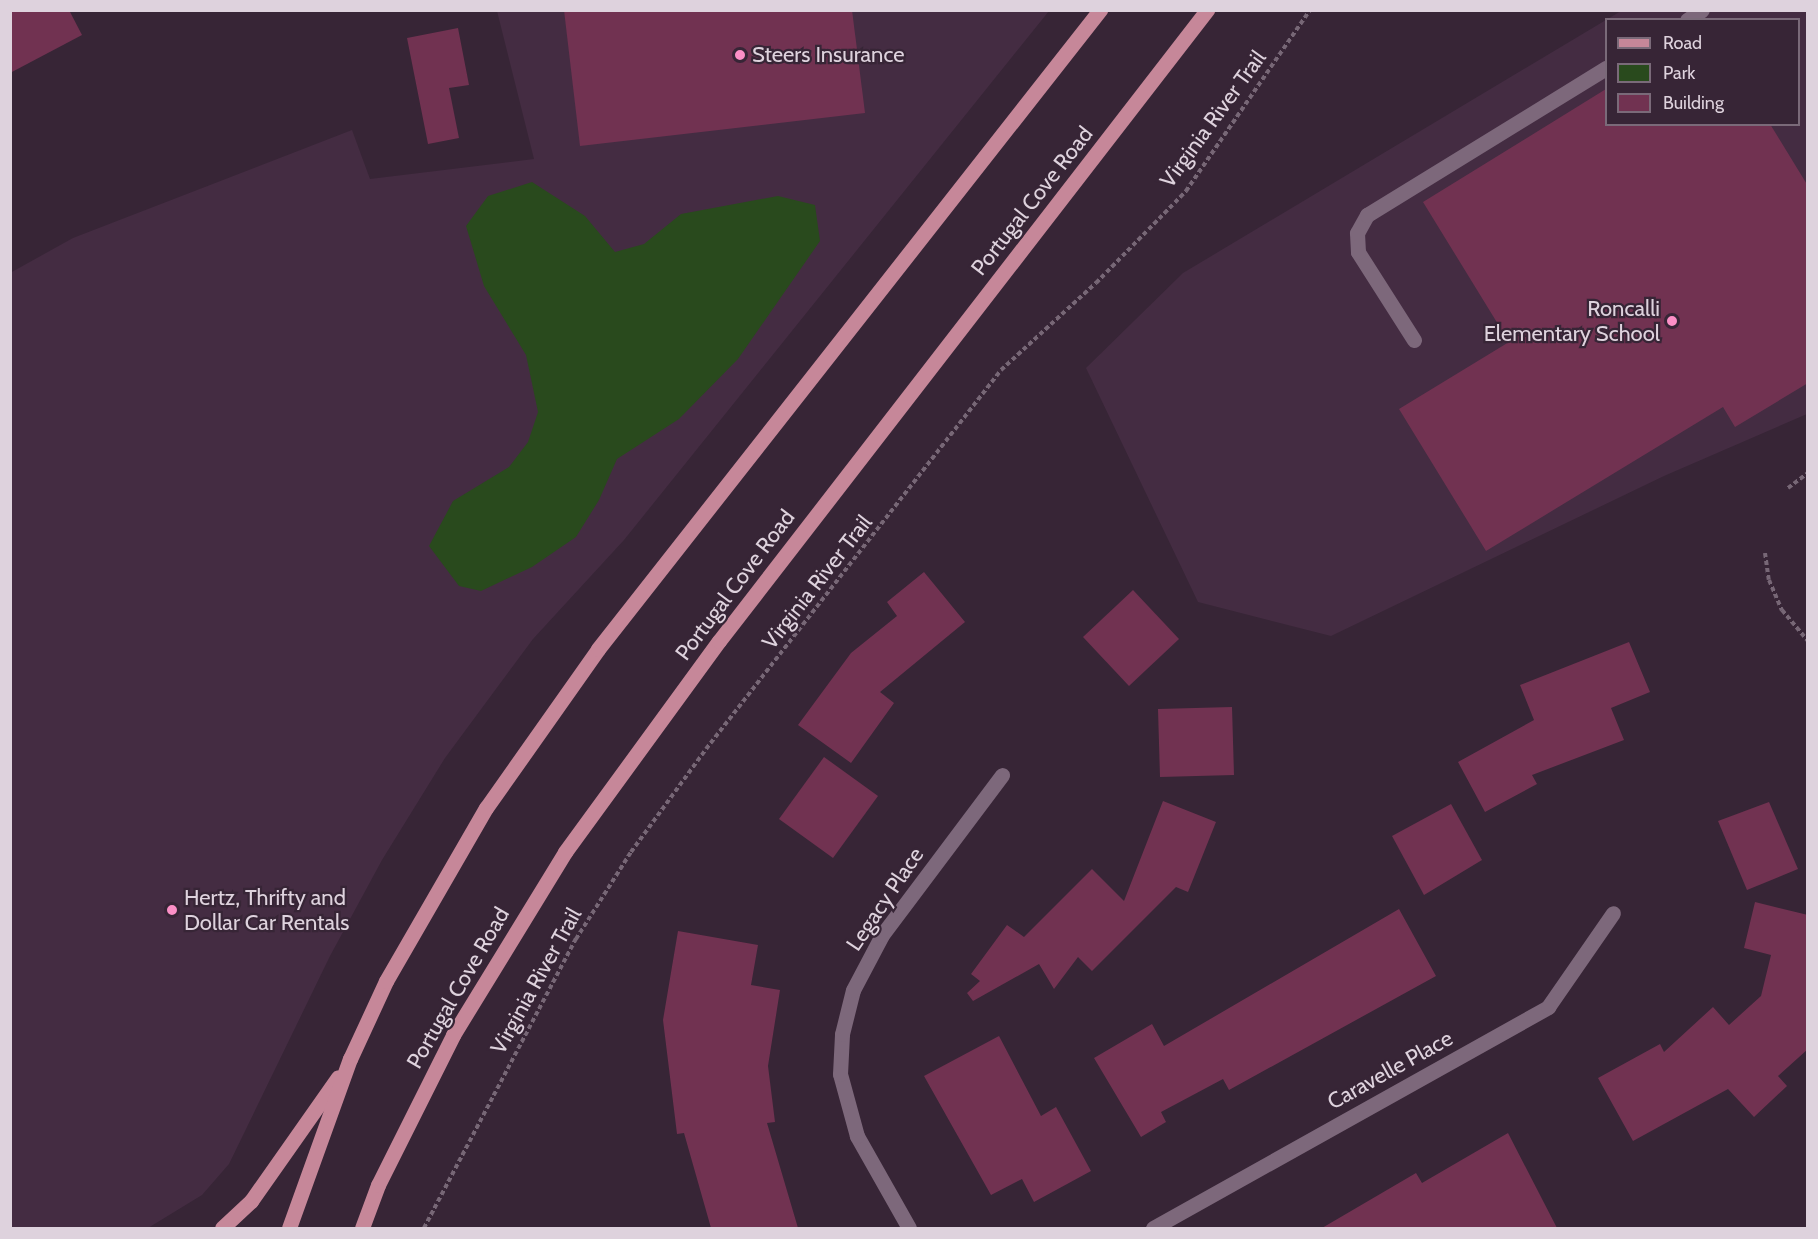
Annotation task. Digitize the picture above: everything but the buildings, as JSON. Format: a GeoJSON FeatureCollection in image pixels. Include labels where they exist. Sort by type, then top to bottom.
{"type":"FeatureCollection","features":[{"type":"Feature","properties":{"kind":"main road"},"geometry":{"type":"LineString","coordinates":[[289,1228],[350,1059],[386,981],[486,808],[541,727],[1101,10]]}},
{"type":"Feature","properties":{"kind":"main road","name":"Portugal Cove Road"},"geometry":{"type":"LineString","coordinates":[[362,1228],[378,1185],[453,1035],[565,852],[719,641],[1207,10]]}},
{"type":"Feature","properties":{"kind":"main road"},"geometry":{"type":"LineString","coordinates":[[222,1228],[251,1201],[350,1059]]}},
{"type":"Feature","properties":{"kind":"main road"},"geometry":{"type":"LineString","coordinates":[[373,1228],[378,1185]]}},
{"type":"Feature","properties":{"kind":"street"},"geometry":{"type":"LineString","coordinates":[[1414,340],[1358,252],[1357,233],[1367,215],[1605,69]]}},
{"type":"Feature","properties":{"kind":"street","name":"Legacy Place"},"geometry":{"type":"LineString","coordinates":[[909,1228],[857,1136],[840,1074],[842,1034],[853,990],[882,935],[1002,775]]}},
{"type":"Feature","properties":{"kind":"street","name":"Caravelle Place"},"geometry":{"type":"LineString","coordinates":[[1154,1228],[1548,1007],[1613,913]]}},
{"type":"Feature","properties":{"kind":"path","name":"Virginia River Trail"},"geometry":{"type":"LineString","coordinates":[[424,1228],[576,939],[631,852],[699,758],[1001,370],[1096,283],[1186,191],[1310,10]]}},
{"type":"Feature","properties":{"kind":"path"},"geometry":{"type":"LineString","coordinates":[[1788,488],[1808,472]]}},
{"type":"Feature","properties":{"kind":"path"},"geometry":{"type":"LineString","coordinates":[[1765,553],[1769,580],[1782,610],[1808,641]]}},
{"type":"Feature","properties":{"kind":"path"},"geometry":{"type":"LineString","coordinates":[[1802,636],[1808,632]]}},
{"type":"Feature","properties":{"kind":"shaded area"},"geometry":{"type":"Polygon","coordinates":[[[497,11],[1049,11],[624,540],[533,639],[445,758],[382,860],[330,956],[229,1164],[202,1195],[148,1228],[11,1228],[10,273],[73,238],[352,130],[370,179],[534,159],[497,11]]]}},
{"type":"Feature","properties":{"kind":"shaded area"},"geometry":{"type":"Polygon","coordinates":[[[1621,11],[1807,11],[1807,414],[1664,476],[1331,636],[1198,602],[1086,368],[1183,273],[1605,21],[1605,126],[1800,126],[1800,18],[1609,18],[1621,11]]]}},
{"type":"Feature","properties":{"kind":"green space"},"geometry":{"type":"Polygon","coordinates":[[[532,182],[585,216],[615,252],[644,244],[681,214],[778,196],[815,205],[820,241],[738,359],[679,419],[617,459],[599,500],[576,537],[532,567],[481,591],[459,586],[429,546],[453,501],[509,467],[528,442],[538,412],[526,355],[484,286],[466,226],[488,196],[532,182]]]}},
{"type":"Feature","properties":{"kind":"place","name":"Steers Insurance"},"geometry":{"type":"Point","coordinates":[740,55]}},
{"type":"Feature","properties":{"kind":"place","name":"Roncalli Elementary School"},"geometry":{"type":"Point","coordinates":[1672,321]}},
{"type":"Feature","properties":{"kind":"place","name":"Hertz, Thrifty and Dollar Car Rentals"},"geometry":{"type":"Point","coordinates":[172,910]}}]}
